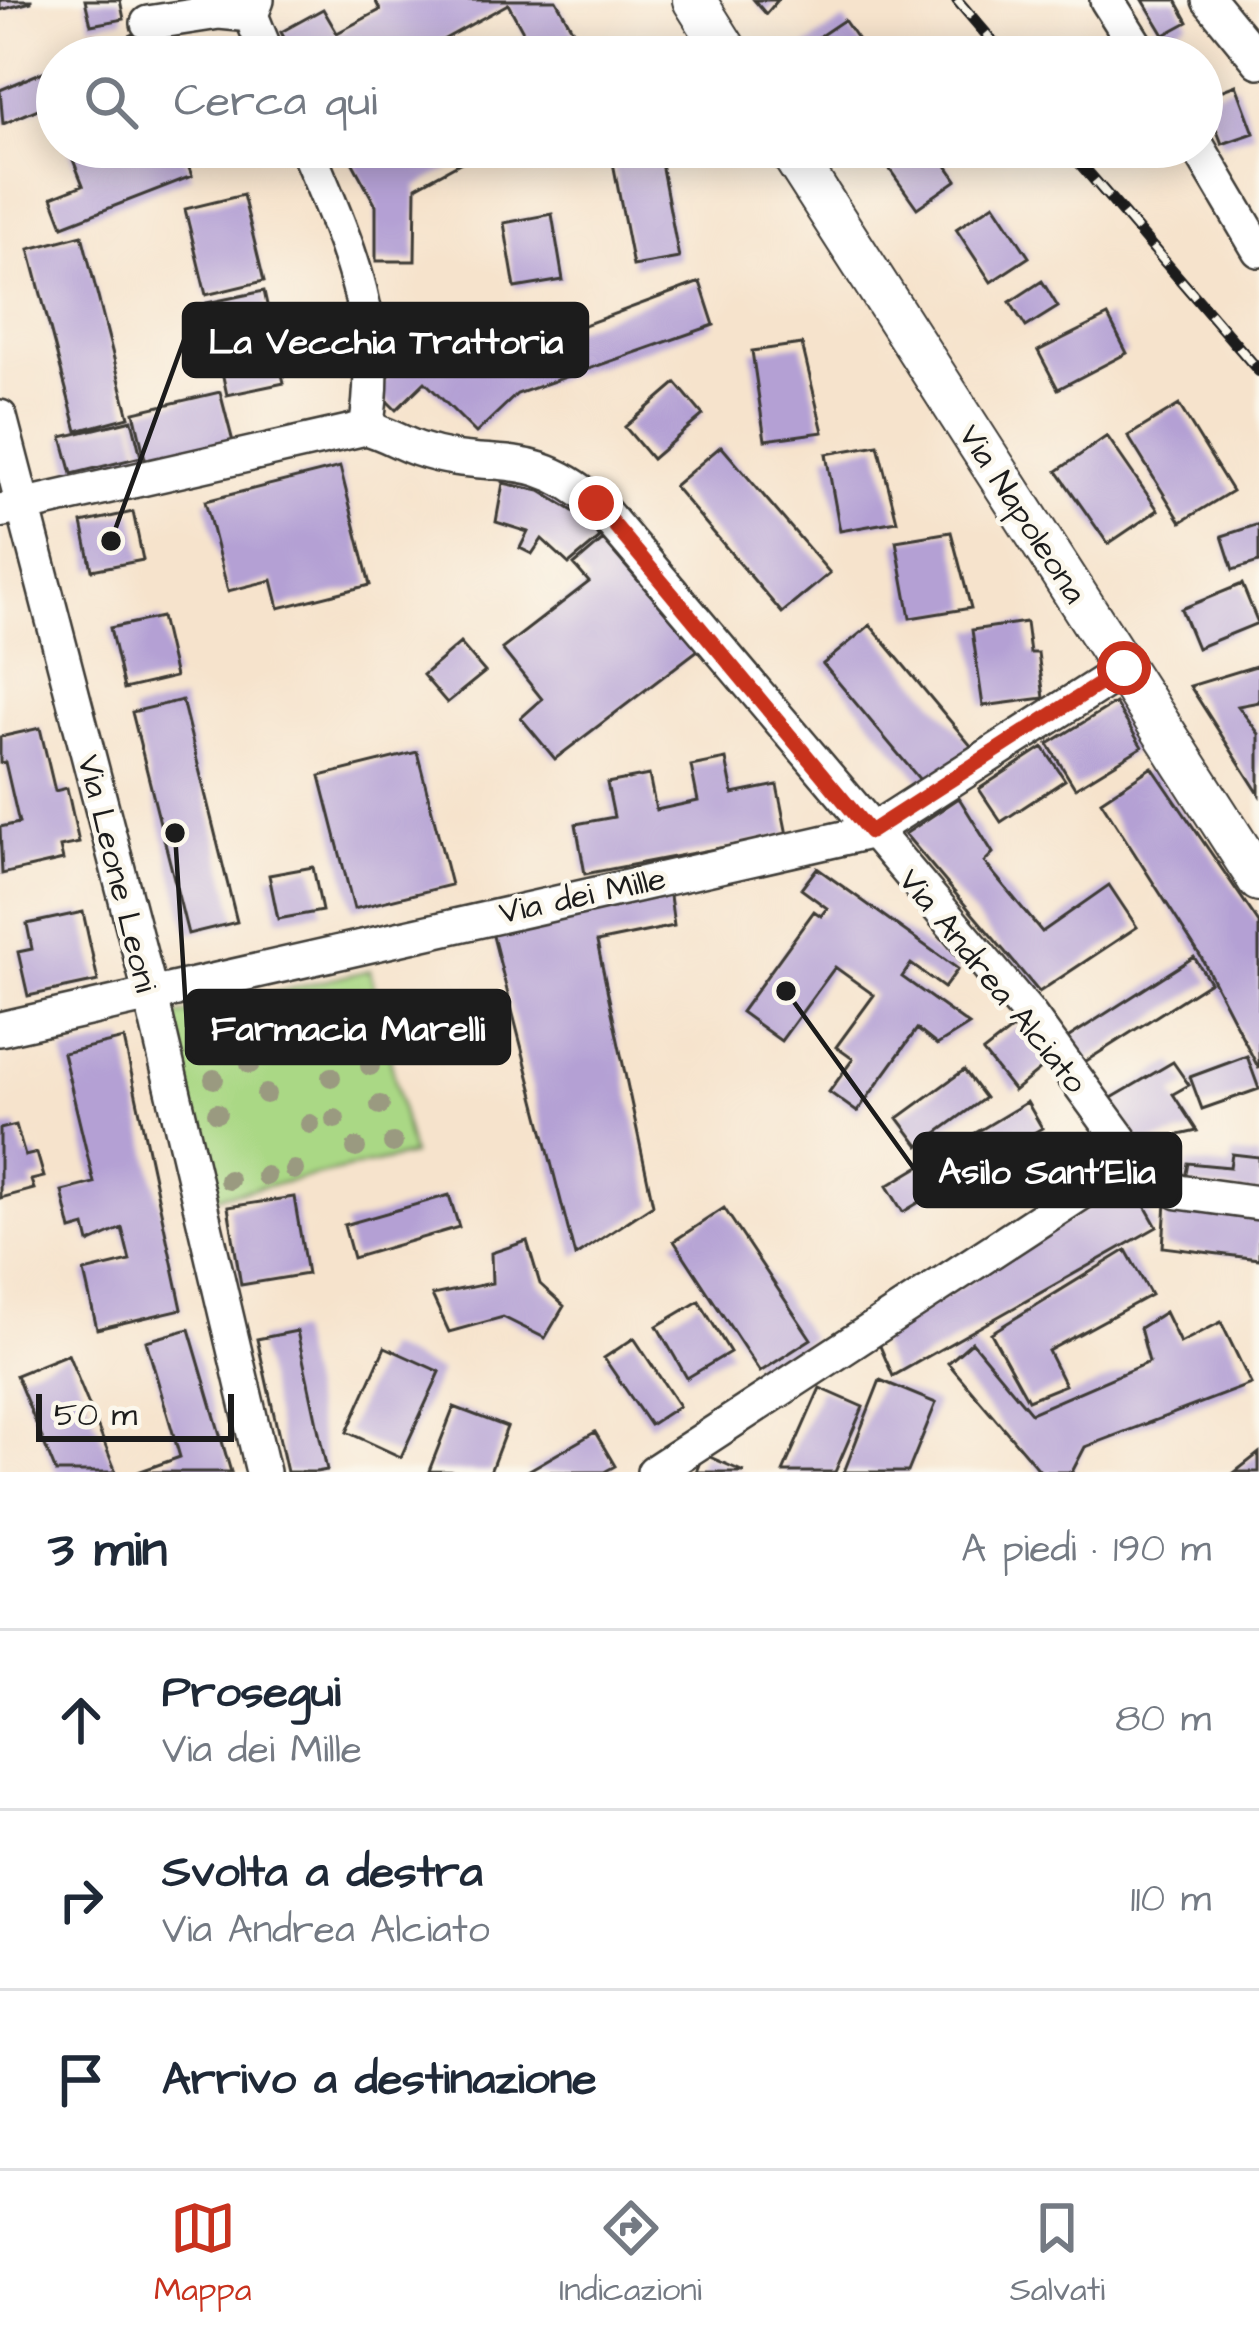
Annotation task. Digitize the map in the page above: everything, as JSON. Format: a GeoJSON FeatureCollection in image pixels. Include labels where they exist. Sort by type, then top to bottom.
{"type":"FeatureCollection","features":[{"type":"Feature","properties":{"kind":"main road"},"geometry":{"type":"LineString","coordinates":[[694,0],[717,36]]}},
{"type":"Feature","properties":{"kind":"main road","name":"Via Napoleona"},"geometry":{"type":"LineString","coordinates":[[802,168],[1259,880]]}},
{"type":"Feature","properties":{"kind":"street"},"geometry":{"type":"LineString","coordinates":[[1107,0],[1130,36]]}},
{"type":"Feature","properties":{"kind":"street"},"geometry":{"type":"LineString","coordinates":[[1209,0],[1259,61]]}},
{"type":"Feature","properties":{"kind":"street"},"geometry":{"type":"LineString","coordinates":[[148,23],[254,8]]}},
{"type":"Feature","properties":{"kind":"street"},"geometry":{"type":"LineString","coordinates":[[13,508],[366,428],[375,373],[364,302],[314,168]]}},
{"type":"Feature","properties":{"kind":"street"},"geometry":{"type":"LineString","coordinates":[[1210,168],[1259,250]]}},
{"type":"Feature","properties":{"kind":"street","name":"Via Leone Leoni"},"geometry":{"type":"LineString","coordinates":[[0,417],[13,508],[150,992],[263,1472]]}},
{"type":"Feature","properties":{"kind":"street","name":"Via Andrea Alciato"},"geometry":{"type":"LineString","coordinates":[[366,428],[416,449],[532,464],[577,487],[1028,1013],[1133,1159],[1160,1185],[1179,1192],[1259,1203]]}},
{"type":"Feature","properties":{"kind":"street","name":"Via dei Mille"},"geometry":{"type":"LineString","coordinates":[[0,1029],[870,832],[1124,668]]}},
{"type":"Feature","properties":{"kind":"street"},"geometry":{"type":"LineString","coordinates":[[653,1472],[1133,1159]]}},
{"type":"Feature","properties":{"kind":"green space"},"geometry":{"type":"Polygon","coordinates":[[[370,970],[412,1155],[215,1197],[171,1017],[370,970]]]}},
{"type":"Feature","properties":{"kind":"building"},"geometry":{"type":"Polygon","coordinates":[[[0,0],[31,0],[31,2],[0,10],[0,0]]]}},
{"type":"Feature","properties":{"kind":"building"},"geometry":{"type":"Polygon","coordinates":[[[85,0],[120,0],[124,19],[91,25],[85,0]]]}},
{"type":"Feature","properties":{"kind":"building"},"geometry":{"type":"Polygon","coordinates":[[[375,0],[556,0],[576,36],[526,36],[508,4],[450,36],[283,36],[281,32],[323,9],[337,33],[380,10],[375,0]]]}},
{"type":"Feature","properties":{"kind":"building"},"geometry":{"type":"Polygon","coordinates":[[[754,0],[778,0],[766,14],[754,0]]]}},
{"type":"Feature","properties":{"kind":"building"},"geometry":{"type":"Polygon","coordinates":[[[1143,0],[1176,0],[1188,22],[1164,35],[1143,0]]]}},
{"type":"Feature","properties":{"kind":"building"},"geometry":{"type":"Polygon","coordinates":[[[844,20],[855,36],[820,36],[844,20]]]}},
{"type":"Feature","properties":{"kind":"building"},"geometry":{"type":"Polygon","coordinates":[[[36,75],[36,110],[3,124],[0,90],[36,75]]]}},
{"type":"Feature","properties":{"kind":"building"},"geometry":{"type":"Polygon","coordinates":[[[1236,85],[1254,133],[1223,144],[1223,90],[1236,85]]]}},
{"type":"Feature","properties":{"kind":"building"},"geometry":{"type":"Polygon","coordinates":[[[76,168],[189,168],[192,176],[63,226],[52,197],[83,185],[76,168]]]}},
{"type":"Feature","properties":{"kind":"building"},"geometry":{"type":"Polygon","coordinates":[[[355,168],[451,168],[416,187],[415,261],[376,261],[376,206],[355,168]]]}},
{"type":"Feature","properties":{"kind":"building"},"geometry":{"type":"Polygon","coordinates":[[[614,168],[662,168],[679,258],[633,266],[614,168]]]}},
{"type":"Feature","properties":{"kind":"building"},"geometry":{"type":"Polygon","coordinates":[[[889,168],[949,168],[957,180],[917,208],[889,168]]]}},
{"type":"Feature","properties":{"kind":"building"},"geometry":{"type":"Polygon","coordinates":[[[243,195],[264,281],[206,295],[185,209],[243,195]]]}},
{"type":"Feature","properties":{"kind":"building"},"geometry":{"type":"Polygon","coordinates":[[[994,204],[1029,257],[991,282],[956,229],[994,204]]]}},
{"type":"Feature","properties":{"kind":"building"},"geometry":{"type":"Polygon","coordinates":[[[552,214],[563,280],[515,288],[504,223],[552,214]]]}},
{"type":"Feature","properties":{"kind":"building"},"geometry":{"type":"Polygon","coordinates":[[[82,235],[129,417],[77,431],[29,249],[82,235]]]}},
{"type":"Feature","properties":{"kind":"building"},"geometry":{"type":"Polygon","coordinates":[[[1042,281],[1058,307],[1026,327],[1010,302],[1042,281]]]}},
{"type":"Feature","properties":{"kind":"building"},"geometry":{"type":"Polygon","coordinates":[[[700,282],[714,325],[517,394],[476,433],[425,382],[396,410],[376,390],[445,312],[493,359],[700,282]]]}},
{"type":"Feature","properties":{"kind":"building"},"geometry":{"type":"Polygon","coordinates":[[[264,291],[284,383],[227,395],[207,303],[264,291]]]}},
{"type":"Feature","properties":{"kind":"building"},"geometry":{"type":"Polygon","coordinates":[[[1108,316],[1127,353],[1058,389],[1038,351],[1108,316]]]}},
{"type":"Feature","properties":{"kind":"building"},"geometry":{"type":"Polygon","coordinates":[[[802,344],[823,432],[765,440],[752,351],[802,344]]]}},
{"type":"Feature","properties":{"kind":"building"},"geometry":{"type":"Polygon","coordinates":[[[676,383],[703,415],[652,459],[625,427],[676,383]]]}},
{"type":"Feature","properties":{"kind":"building"},"geometry":{"type":"Polygon","coordinates":[[[220,392],[233,442],[146,463],[134,412],[220,392]]]}},
{"type":"Feature","properties":{"kind":"building"},"geometry":{"type":"Polygon","coordinates":[[[1179,405],[1232,491],[1181,522],[1128,436],[1179,405]]]}},
{"type":"Feature","properties":{"kind":"building"},"geometry":{"type":"Polygon","coordinates":[[[132,420],[141,457],[72,474],[62,437],[132,420]]]}},
{"type":"Feature","properties":{"kind":"building"},"geometry":{"type":"Polygon","coordinates":[[[1107,436],[1158,510],[1108,544],[1057,471],[1107,436]]]}},
{"type":"Feature","properties":{"kind":"building"},"geometry":{"type":"Polygon","coordinates":[[[878,445],[897,521],[840,531],[826,454],[878,445]]]}},
{"type":"Feature","properties":{"kind":"building"},"geometry":{"type":"Polygon","coordinates":[[[721,446],[830,573],[782,613],[674,486],[721,446]]]}},
{"type":"Feature","properties":{"kind":"building"},"geometry":{"type":"Polygon","coordinates":[[[340,467],[370,585],[279,608],[272,580],[228,591],[205,501],[340,467]]]}},
{"type":"Feature","properties":{"kind":"building"},"geometry":{"type":"Polygon","coordinates":[[[503,483],[540,491],[586,519],[600,538],[569,564],[542,539],[532,554],[520,548],[528,532],[496,522],[503,483]]]}},
{"type":"Feature","properties":{"kind":"building"},"geometry":{"type":"Polygon","coordinates":[[[133,512],[143,560],[92,570],[82,523],[133,512]]]}},
{"type":"Feature","properties":{"kind":"building"},"geometry":{"type":"Polygon","coordinates":[[[1259,524],[1259,562],[1233,570],[1222,536],[1259,524]]]}},
{"type":"Feature","properties":{"kind":"building"},"geometry":{"type":"Polygon","coordinates":[[[951,532],[971,608],[910,618],[896,541],[951,532]]]}},
{"type":"Feature","properties":{"kind":"building"},"geometry":{"type":"Polygon","coordinates":[[[603,540],[698,650],[555,759],[521,718],[542,699],[502,649],[589,582],[574,565],[603,540]]]}},
{"type":"Feature","properties":{"kind":"building"},"geometry":{"type":"Polygon","coordinates":[[[1242,584],[1258,623],[1197,648],[1181,609],[1242,584]]]}},
{"type":"Feature","properties":{"kind":"building"},"geometry":{"type":"Polygon","coordinates":[[[161,617],[175,677],[124,689],[110,628],[161,617]]]}},
{"type":"Feature","properties":{"kind":"building"},"geometry":{"type":"Polygon","coordinates":[[[1026,622],[1030,653],[1038,653],[1044,698],[983,706],[972,630],[1026,622]]]}},
{"type":"Feature","properties":{"kind":"building"},"geometry":{"type":"Polygon","coordinates":[[[870,625],[972,747],[925,786],[823,664],[870,625]]]}},
{"type":"Feature","properties":{"kind":"building"},"geometry":{"type":"Polygon","coordinates":[[[460,643],[485,672],[447,703],[423,675],[460,643]]]}},
{"type":"Feature","properties":{"kind":"building"},"geometry":{"type":"Polygon","coordinates":[[[1259,665],[1259,702],[1238,706],[1259,734],[1259,794],[1190,686],[1259,665]]]}},
{"type":"Feature","properties":{"kind":"building"},"geometry":{"type":"Polygon","coordinates":[[[182,700],[237,922],[188,934],[132,712],[182,700]]]}},
{"type":"Feature","properties":{"kind":"building"},"geometry":{"type":"Polygon","coordinates":[[[1115,703],[1142,747],[1075,788],[1048,744],[1115,703]]]}},
{"type":"Feature","properties":{"kind":"building"},"geometry":{"type":"Polygon","coordinates":[[[40,728],[55,791],[67,788],[79,843],[60,847],[63,860],[2,874],[0,827],[19,823],[5,762],[0,763],[0,737],[40,728]]]}},
{"type":"Feature","properties":{"kind":"building"},"geometry":{"type":"Polygon","coordinates":[[[1043,747],[1065,780],[1001,822],[979,789],[1043,747]]]}},
{"type":"Feature","properties":{"kind":"building"},"geometry":{"type":"Polygon","coordinates":[[[417,752],[451,885],[354,909],[320,776],[417,752]]]}},
{"type":"Feature","properties":{"kind":"building"},"geometry":{"type":"Polygon","coordinates":[[[726,759],[733,794],[777,785],[787,835],[585,874],[576,824],[614,817],[607,783],[649,775],[656,810],[698,801],[691,766],[726,759]]]}},
{"type":"Feature","properties":{"kind":"building"},"geometry":{"type":"Polygon","coordinates":[[[1152,767],[1259,923],[1259,1069],[1201,957],[1101,801],[1152,767]]]}},
{"type":"Feature","properties":{"kind":"building"},"geometry":{"type":"Polygon","coordinates":[[[959,798],[993,853],[984,862],[1042,932],[1109,885],[1137,927],[1039,992],[905,834],[959,798]]]}},
{"type":"Feature","properties":{"kind":"building"},"geometry":{"type":"Polygon","coordinates":[[[313,867],[322,911],[278,919],[269,875],[313,867]]]}},
{"type":"Feature","properties":{"kind":"building"},"geometry":{"type":"Polygon","coordinates":[[[817,868],[958,969],[944,988],[911,964],[902,977],[969,1025],[937,1045],[917,1029],[857,1112],[829,1092],[853,1059],[836,1047],[874,995],[835,967],[781,1041],[741,1012],[814,911],[821,916],[827,908],[801,889],[817,868]]]}},
{"type":"Feature","properties":{"kind":"building"},"geometry":{"type":"Polygon","coordinates":[[[669,888],[674,926],[597,942],[653,1205],[575,1256],[492,932],[669,888]]]}},
{"type":"Feature","properties":{"kind":"building"},"geometry":{"type":"Polygon","coordinates":[[[83,912],[98,981],[28,996],[18,952],[32,949],[27,924],[83,912]]]}},
{"type":"Feature","properties":{"kind":"building"},"geometry":{"type":"Polygon","coordinates":[[[1194,957],[1210,982],[1083,1063],[1066,1039],[1194,957]]]}},
{"type":"Feature","properties":{"kind":"building"},"geometry":{"type":"Polygon","coordinates":[[[1016,1026],[1047,1064],[1014,1091],[983,1052],[1016,1026]]]}},
{"type":"Feature","properties":{"kind":"building"},"geometry":{"type":"Polygon","coordinates":[[[124,1039],[182,1309],[97,1329],[84,1272],[130,1261],[122,1228],[89,1243],[85,1226],[71,1230],[62,1191],[94,1183],[63,1053],[124,1039]]]}},
{"type":"Feature","properties":{"kind":"building"},"geometry":{"type":"Polygon","coordinates":[[[1247,1056],[1259,1089],[1202,1109],[1190,1077],[1247,1056]]]}},
{"type":"Feature","properties":{"kind":"building"},"geometry":{"type":"Polygon","coordinates":[[[1173,1062],[1189,1085],[1173,1094],[1197,1131],[1139,1144],[1110,1099],[1173,1062]]]}},
{"type":"Feature","properties":{"kind":"building"},"geometry":{"type":"Polygon","coordinates":[[[964,1070],[985,1098],[919,1146],[898,1118],[964,1070]]]}},
{"type":"Feature","properties":{"kind":"building"},"geometry":{"type":"Polygon","coordinates":[[[1027,1102],[1042,1128],[903,1212],[887,1186],[1027,1102]]]}},
{"type":"Feature","properties":{"kind":"building"},"geometry":{"type":"Polygon","coordinates":[[[16,1125],[25,1156],[37,1153],[44,1177],[31,1180],[34,1189],[0,1198],[0,1129],[16,1125]]]}},
{"type":"Feature","properties":{"kind":"building"},"geometry":{"type":"Polygon","coordinates":[[[1232,1154],[1259,1157],[1259,1194],[1184,1184],[1188,1163],[1230,1167],[1232,1154]]]}},
{"type":"Feature","properties":{"kind":"building"},"geometry":{"type":"Polygon","coordinates":[[[1131,1181],[1157,1227],[893,1376],[877,1339],[1131,1181]]]}},
{"type":"Feature","properties":{"kind":"building"},"geometry":{"type":"Polygon","coordinates":[[[449,1195],[459,1227],[353,1258],[344,1225],[449,1195]]]}},
{"type":"Feature","properties":{"kind":"building"},"geometry":{"type":"Polygon","coordinates":[[[294,1197],[307,1274],[241,1285],[228,1207],[294,1197]]]}},
{"type":"Feature","properties":{"kind":"building"},"geometry":{"type":"Polygon","coordinates":[[[1166,1202],[1259,1215],[1259,1259],[1163,1247],[1166,1202]]]}},
{"type":"Feature","properties":{"kind":"building"},"geometry":{"type":"Polygon","coordinates":[[[724,1208],[811,1339],[760,1372],[674,1241],[724,1208]]]}},
{"type":"Feature","properties":{"kind":"building"},"geometry":{"type":"Polygon","coordinates":[[[527,1241],[540,1284],[564,1306],[545,1338],[503,1317],[449,1332],[432,1295],[492,1283],[491,1253],[527,1241]]]}},
{"type":"Feature","properties":{"kind":"building"},"geometry":{"type":"Polygon","coordinates":[[[1126,1250],[1151,1295],[1048,1351],[1065,1385],[1028,1400],[991,1333],[1126,1250]]]}},
{"type":"Feature","properties":{"kind":"building"},"geometry":{"type":"Polygon","coordinates":[[[699,1301],[730,1352],[687,1378],[657,1326],[699,1301]]]}},
{"type":"Feature","properties":{"kind":"building"},"geometry":{"type":"Polygon","coordinates":[[[1165,1312],[1180,1343],[1221,1322],[1251,1384],[1085,1447],[1072,1472],[1041,1472],[948,1363],[972,1342],[1031,1413],[1149,1362],[1140,1328],[1165,1312]]]}},
{"type":"Feature","properties":{"kind":"building"},"geometry":{"type":"Polygon","coordinates":[[[189,1329],[231,1472],[138,1472],[180,1457],[146,1341],[189,1329]]]}},
{"type":"Feature","properties":{"kind":"building"},"geometry":{"type":"Polygon","coordinates":[[[297,1331],[327,1470],[316,1472],[287,1472],[257,1339],[297,1331]]]}},
{"type":"Feature","properties":{"kind":"building"},"geometry":{"type":"Polygon","coordinates":[[[634,1338],[679,1406],[650,1425],[604,1358],[634,1338]]]}},
{"type":"Feature","properties":{"kind":"building"},"geometry":{"type":"Polygon","coordinates":[[[385,1347],[440,1372],[401,1457],[347,1432],[385,1347]]]}},
{"type":"Feature","properties":{"kind":"building"},"geometry":{"type":"Polygon","coordinates":[[[68,1354],[116,1472],[56,1472],[16,1375],[68,1354]]]}},
{"type":"Feature","properties":{"kind":"building"},"geometry":{"type":"Polygon","coordinates":[[[880,1380],[936,1403],[908,1472],[844,1472],[880,1380]]]}},
{"type":"Feature","properties":{"kind":"building"},"geometry":{"type":"Polygon","coordinates":[[[820,1388],[863,1407],[835,1472],[783,1472],[820,1388]]]}},
{"type":"Feature","properties":{"kind":"building"},"geometry":{"type":"Polygon","coordinates":[[[454,1407],[507,1427],[490,1472],[429,1471],[454,1407]]]}},
{"type":"Feature","properties":{"kind":"building"},"geometry":{"type":"Polygon","coordinates":[[[595,1432],[615,1466],[604,1472],[526,1472],[595,1432]]]}},
{"type":"Feature","properties":{"kind":"building"},"geometry":{"type":"Polygon","coordinates":[[[1259,1453],[1259,1472],[1235,1472],[1259,1453]]]}},
{"type":"Feature","properties":{"kind":"building"},"geometry":{"type":"Polygon","coordinates":[[[703,1454],[744,1472],[696,1472],[703,1454]]]}},
{"type":"Feature","properties":{"kind":"railway"},"geometry":{"type":"LineString","coordinates":[[957,0],[988,36]]}},
{"type":"Feature","properties":{"kind":"railway"},"geometry":{"type":"LineString","coordinates":[[1084,168],[1259,371]]}},
{"type":"Feature","properties":{"kind":"place","name":"La Vecchia Trattoria"},"geometry":{"type":"Point","coordinates":[111,541]}},
{"type":"Feature","properties":{"kind":"place","name":"Farmacia Marelli"},"geometry":{"type":"Point","coordinates":[175,833]}},
{"type":"Feature","properties":{"kind":"place","name":"Asilo Sant'Elia"},"geometry":{"type":"Point","coordinates":[786,991]}},
{"type":"Feature","properties":{"kind":"route"},"geometry":{"type":"LineString","coordinates":[[596,503],[870,832],[1124,668]]}}]}
